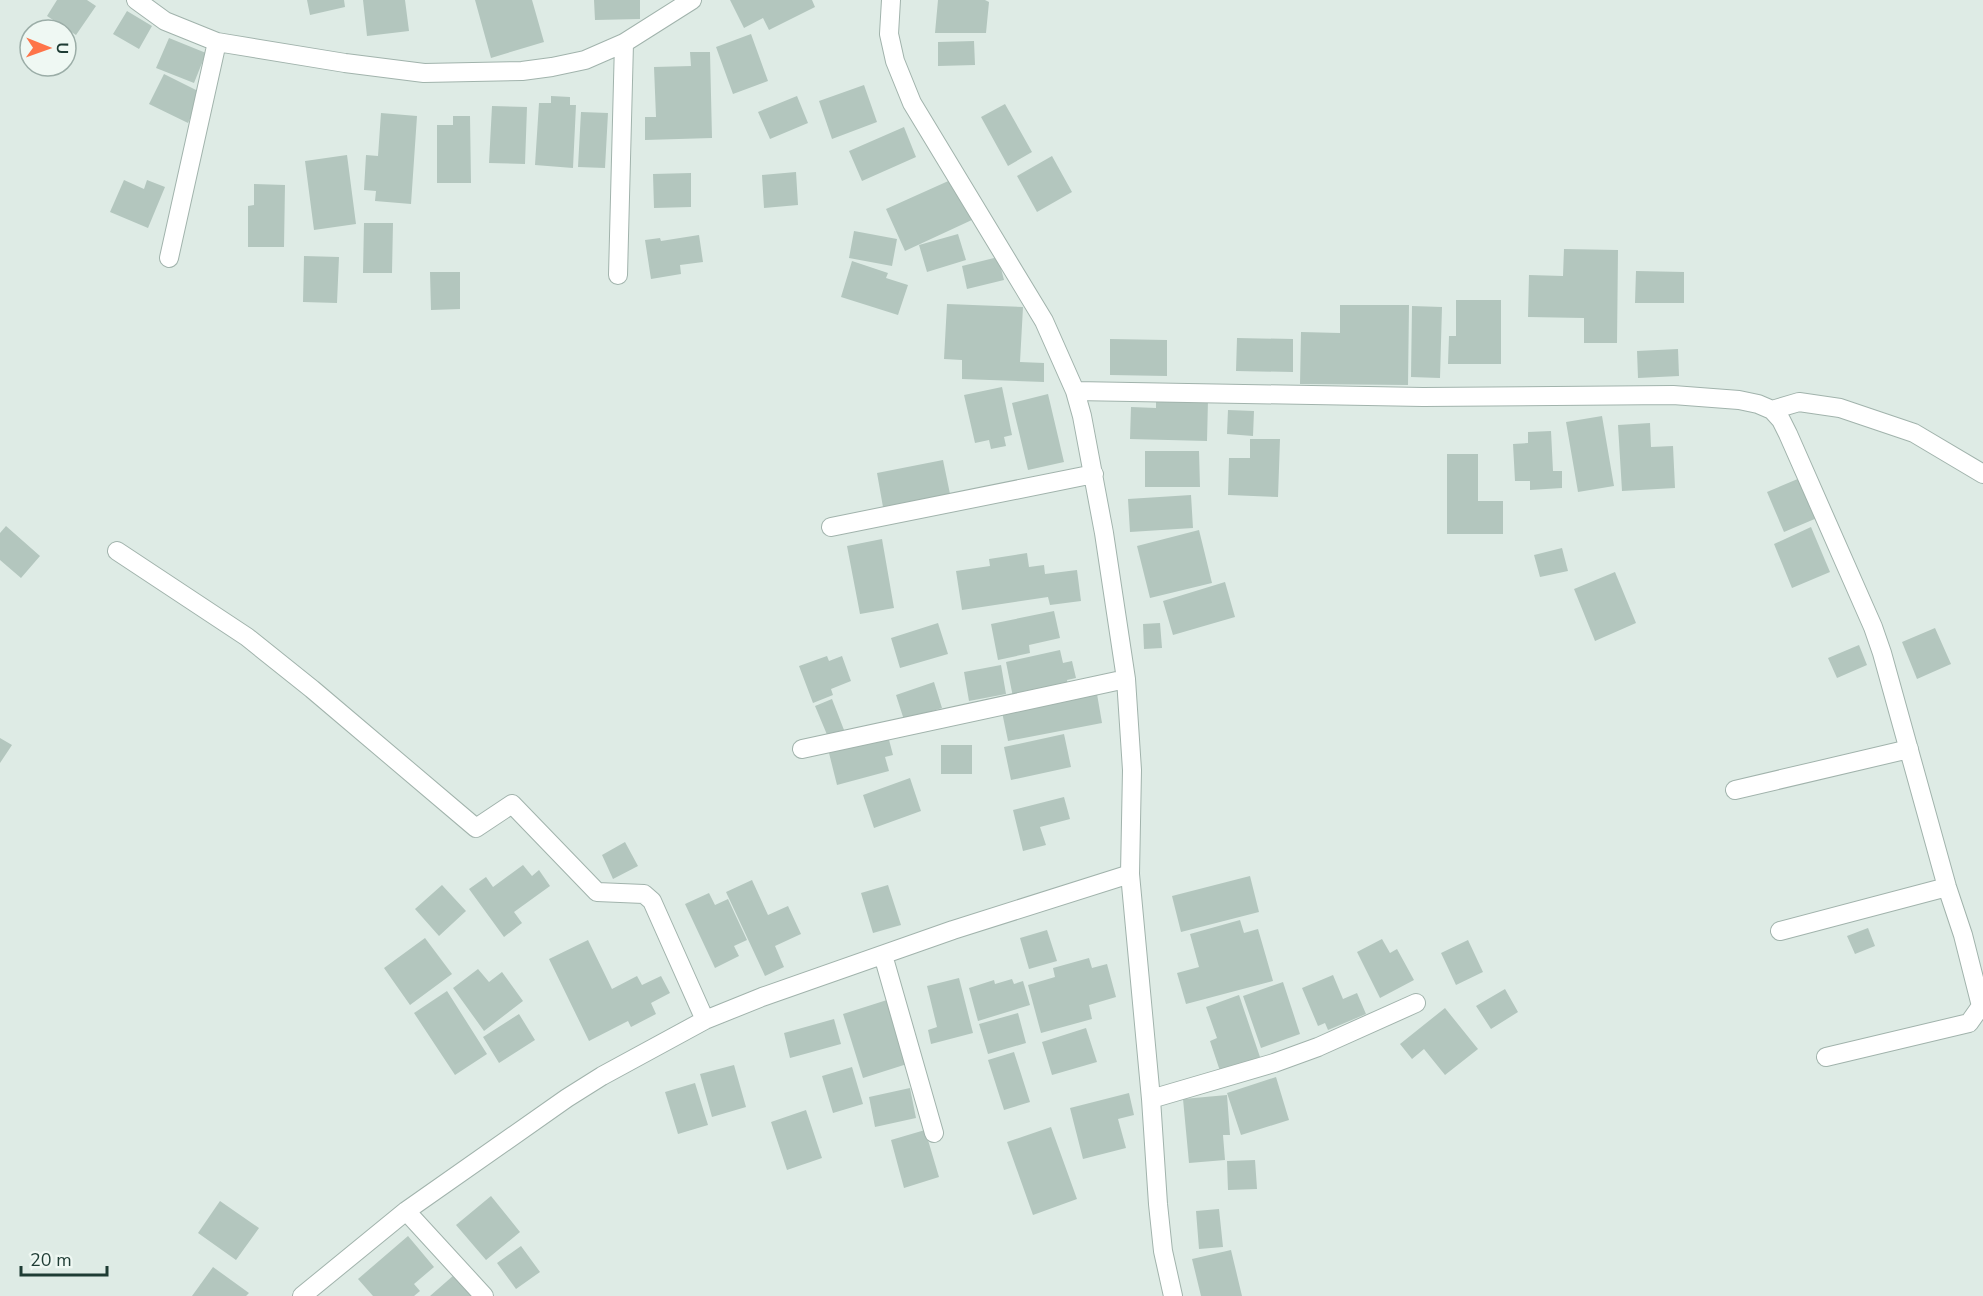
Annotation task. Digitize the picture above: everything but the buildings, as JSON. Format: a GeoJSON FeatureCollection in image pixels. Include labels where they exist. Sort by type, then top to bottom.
{"type":"FeatureCollection","features":[{"type":"Feature","properties":{"kind":"street"},"geometry":{"type":"LineString","coordinates":[[136,0],[165,21],[217,42],[345,63],[424,73],[522,70],[585,60],[624,43],[692,0]]}},
{"type":"Feature","properties":{"kind":"street"},"geometry":{"type":"LineString","coordinates":[[891,0],[889,34],[895,61],[912,103],[1044,321],[1075,391],[1082,416],[1104,532],[1126,679],[1132,770],[1130,874],[1163,1251],[1173,1296]]}},
{"type":"Feature","properties":{"kind":"street"},"geometry":{"type":"LineString","coordinates":[[169,258],[217,42]]}},
{"type":"Feature","properties":{"kind":"street"},"geometry":{"type":"LineString","coordinates":[[618,275],[624,43]]}},
{"type":"Feature","properties":{"kind":"street"},"geometry":{"type":"LineString","coordinates":[[1075,391],[1423,397],[1663,394],[1739,400],[1772,410],[1782,420],[1873,627],[1947,887],[1963,935],[1981,1006],[1969,1023],[1826,1057]]}},
{"type":"Feature","properties":{"kind":"street"},"geometry":{"type":"LineString","coordinates":[[1772,410],[1799,402],[1840,408],[1914,433],[1983,474]]}},
{"type":"Feature","properties":{"kind":"street"},"geometry":{"type":"LineString","coordinates":[[831,527],[1094,474]]}},
{"type":"Feature","properties":{"kind":"street"},"geometry":{"type":"LineString","coordinates":[[117,551],[247,638],[476,828],[512,804],[597,892],[644,894],[652,901],[705,1020]]}},
{"type":"Feature","properties":{"kind":"street"},"geometry":{"type":"LineString","coordinates":[[802,749],[1126,679]]}},
{"type":"Feature","properties":{"kind":"street"},"geometry":{"type":"LineString","coordinates":[[1735,790],[1909,749]]}},
{"type":"Feature","properties":{"kind":"street"},"geometry":{"type":"LineString","coordinates":[[302,1296],[406,1211],[567,1098],[602,1076],[705,1020],[762,997],[953,930],[1130,874]]}},
{"type":"Feature","properties":{"kind":"street"},"geometry":{"type":"LineString","coordinates":[[1780,931],[1947,887]]}},
{"type":"Feature","properties":{"kind":"street"},"geometry":{"type":"LineString","coordinates":[[883,955],[934,1133]]}},
{"type":"Feature","properties":{"kind":"street"},"geometry":{"type":"LineString","coordinates":[[1151,1099],[1274,1063],[1318,1047],[1416,1003]]}},
{"type":"Feature","properties":{"kind":"street"},"geometry":{"type":"LineString","coordinates":[[406,1211],[484,1296]]}}]}
